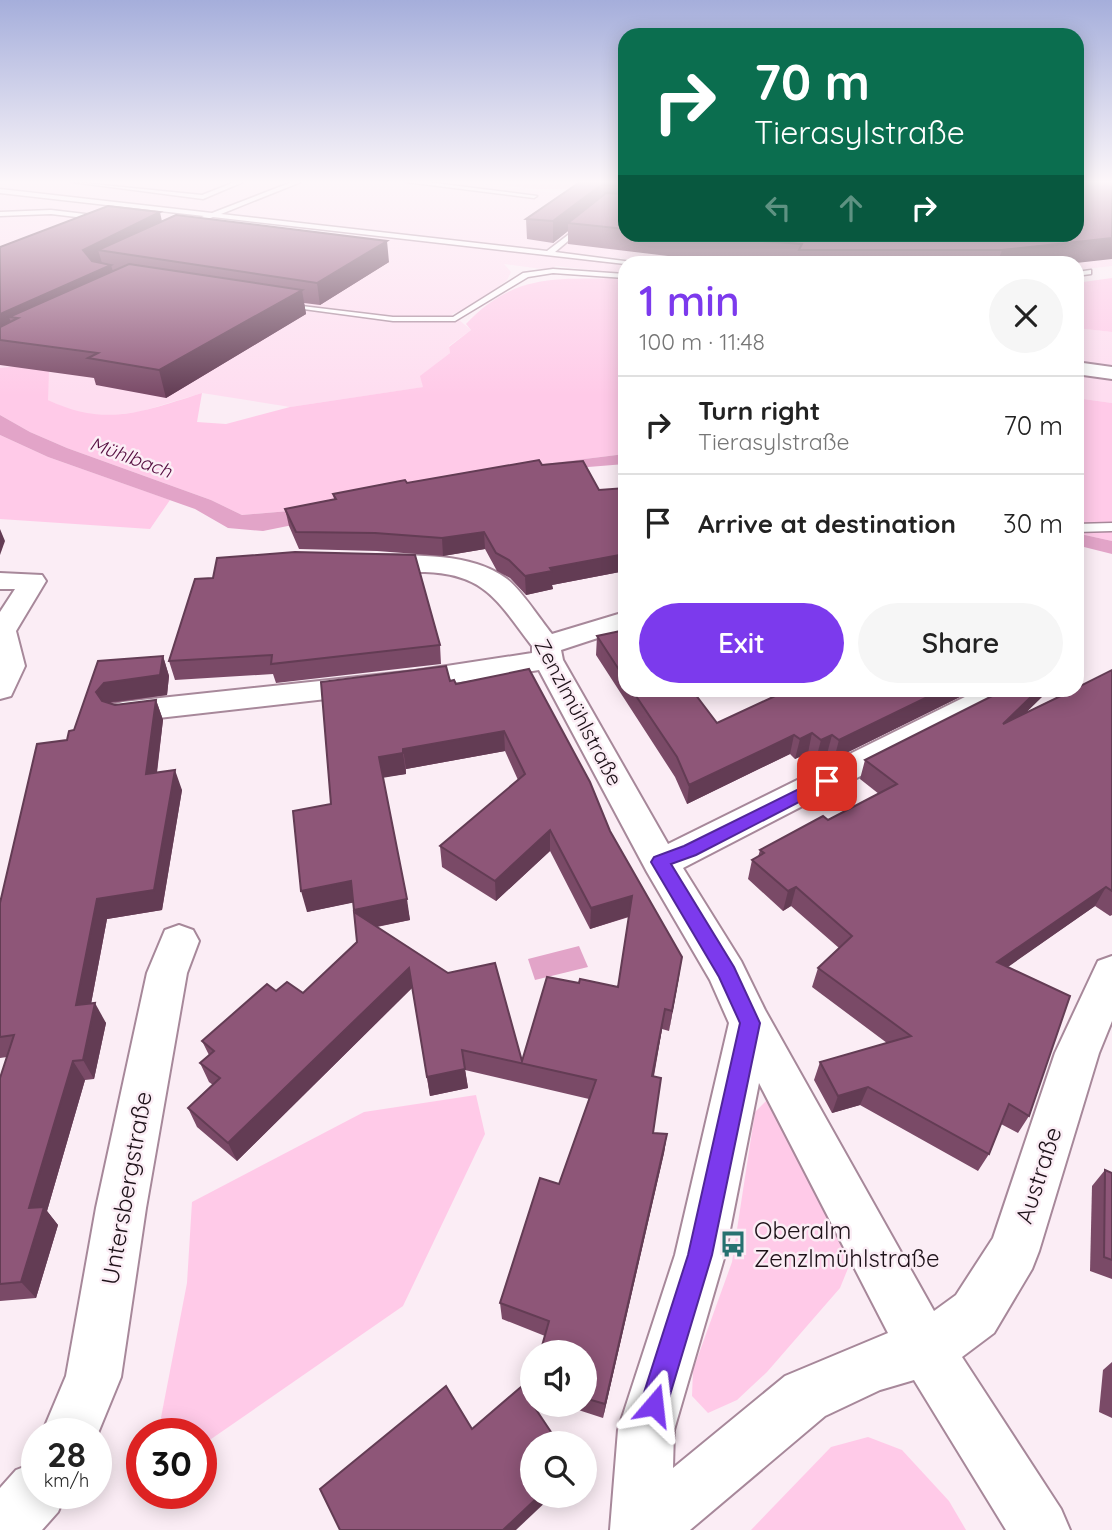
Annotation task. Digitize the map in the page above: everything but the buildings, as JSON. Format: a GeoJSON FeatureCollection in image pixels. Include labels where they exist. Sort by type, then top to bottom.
{"type":"FeatureCollection","features":[{"type":"Feature","properties":{"kind":"street"},"geometry":{"type":"LineString","coordinates":[[1084,370],[1112,373]]}},
{"type":"Feature","properties":{"kind":"street","name":"Zenzlmühlstraße"},"geometry":{"type":"LineString","coordinates":[[340,561],[437,565],[473,572],[498,584],[547,653],[660,862],[727,973],[750,1023],[926,1350],[1040,1530]]}},
{"type":"Feature","properties":{"kind":"street"},"geometry":{"type":"LineString","coordinates":[[0,580],[33,581],[2,631],[10,666],[0,689]]}},
{"type":"Feature","properties":{"kind":"street"},"geometry":{"type":"LineString","coordinates":[[123,712],[414,680],[547,653],[618,623]]}},
{"type":"Feature","properties":{"kind":"street"},"geometry":{"type":"LineString","coordinates":[[660,862],[690,850],[988,697]]}},
{"type":"Feature","properties":{"kind":"street","name":"Untersbergstraße"},"geometry":{"type":"LineString","coordinates":[[76,1418],[93,1377],[121,1208],[167,974],[179,941]]}},
{"type":"Feature","properties":{"kind":"street","name":"Austraße"},"geometry":{"type":"LineString","coordinates":[[926,1350],[975,1314],[1014,1251],[1077,1053],[1112,973]]}},
{"type":"Feature","properties":{"kind":"street"},"geometry":{"type":"LineString","coordinates":[[642,1530],[646,1430],[700,1255],[750,1023]]}},
{"type":"Feature","properties":{"kind":"street"},"geometry":{"type":"LineString","coordinates":[[642,1530],[805,1396],[875,1364],[926,1350]]}},
{"type":"Feature","properties":{"kind":"street"},"geometry":{"type":"LineString","coordinates":[[2,1530],[21,1509]]}},
{"type":"Feature","properties":{"kind":"lane"},"geometry":{"type":"LineString","coordinates":[[553,253],[618,261]]}},
{"type":"Feature","properties":{"kind":"lane"},"geometry":{"type":"LineString","coordinates":[[269,303],[393,319],[455,319],[526,275],[553,271],[618,276]]}},
{"type":"Feature","properties":{"kind":"lane"},"geometry":{"type":"LineString","coordinates":[[1084,273],[1088,272]]}},
{"type":"Feature","properties":{"kind":"lane"},"geometry":{"type":"LineString","coordinates":[[1084,528],[1112,527]]}},
{"type":"Feature","properties":{"kind":"shaded area"},"geometry":{"type":"Polygon","coordinates":[[[0,253],[527,253],[618,264],[618,273],[556,266],[550,270],[504,264],[511,272],[507,280],[474,306],[452,314],[471,330],[449,346],[450,353],[421,376],[424,387],[290,407],[202,393],[139,412],[105,416],[73,412],[48,400],[0,368],[0,253]]]}},
{"type":"Feature","properties":{"kind":"shaded area"},"geometry":{"type":"Polygon","coordinates":[[[576,253],[1112,253],[1112,266],[1084,269],[1084,256],[618,256],[618,258],[576,253]]]}},
{"type":"Feature","properties":{"kind":"shaded area"},"geometry":{"type":"Polygon","coordinates":[[[618,278],[618,455],[536,465],[301,510],[242,515],[211,500],[67,448],[0,415],[0,368],[28,365],[49,371],[48,400],[69,408],[107,415],[125,414],[202,393],[197,422],[226,424],[290,407],[423,387],[420,376],[450,353],[449,347],[471,330],[466,324],[484,307],[521,287],[558,279],[618,278]]]}},
{"type":"Feature","properties":{"kind":"shaded area"},"geometry":{"type":"Polygon","coordinates":[[[1112,278],[1112,332],[1084,329],[1084,282],[1112,278]]]}},
{"type":"Feature","properties":{"kind":"shaded area"},"geometry":{"type":"Polygon","coordinates":[[[1084,329],[1112,332],[1112,403],[1084,399],[1084,329]]]}},
{"type":"Feature","properties":{"kind":"shaded area"},"geometry":{"type":"Polygon","coordinates":[[[1084,399],[1112,403],[1112,541],[1084,535],[1084,399]]]}},
{"type":"Feature","properties":{"kind":"shaded area"},"geometry":{"type":"Polygon","coordinates":[[[0,415],[67,448],[211,500],[242,515],[301,510],[536,465],[618,455],[618,465],[576,468],[263,531],[228,528],[195,509],[48,457],[0,435],[0,415]]]}},
{"type":"Feature","properties":{"kind":"shaded area"},"geometry":{"type":"Polygon","coordinates":[[[0,435],[48,457],[170,500],[150,529],[0,519],[0,435]]]}},
{"type":"Feature","properties":{"kind":"shaded area"},"geometry":{"type":"Polygon","coordinates":[[[1084,535],[1112,541],[1112,554],[1084,547],[1084,535]]]}},
{"type":"Feature","properties":{"kind":"shaded area"},"geometry":{"type":"Polygon","coordinates":[[[579,946],[588,967],[535,980],[528,959],[579,946]]]}},
{"type":"Feature","properties":{"kind":"shaded area"},"geometry":{"type":"Polygon","coordinates":[[[476,1095],[485,1134],[403,1306],[217,1435],[217,1418],[161,1418],[187,1283],[192,1202],[364,1112],[476,1095]]]}},
{"type":"Feature","properties":{"kind":"shaded area"},"geometry":{"type":"Polygon","coordinates":[[[767,1100],[781,1106],[851,1261],[840,1288],[767,1372],[737,1400],[708,1413],[692,1396],[693,1370],[732,1262],[755,1112],[767,1100]]]}},
{"type":"Feature","properties":{"kind":"shaded area"},"geometry":{"type":"Polygon","coordinates":[[[868,1437],[902,1450],[949,1501],[966,1530],[751,1530],[831,1447],[868,1437]]]}},
{"type":"Feature","properties":{"kind":"place","name":"Oberalm Zenzlmühlstraße"},"geometry":{"type":"Point","coordinates":[733,1244]}},
{"type":"Feature","properties":{"kind":"route"},"geometry":{"type":"LineString","coordinates":[[654,1405],[700,1255],[750,1023],[727,973],[660,862],[690,850],[827,781]]}},
{"type":"Feature","properties":{"kind":"water label","name":"Mühlbach"},"geometry":{"type":"Point","coordinates":[131,457]}}]}
